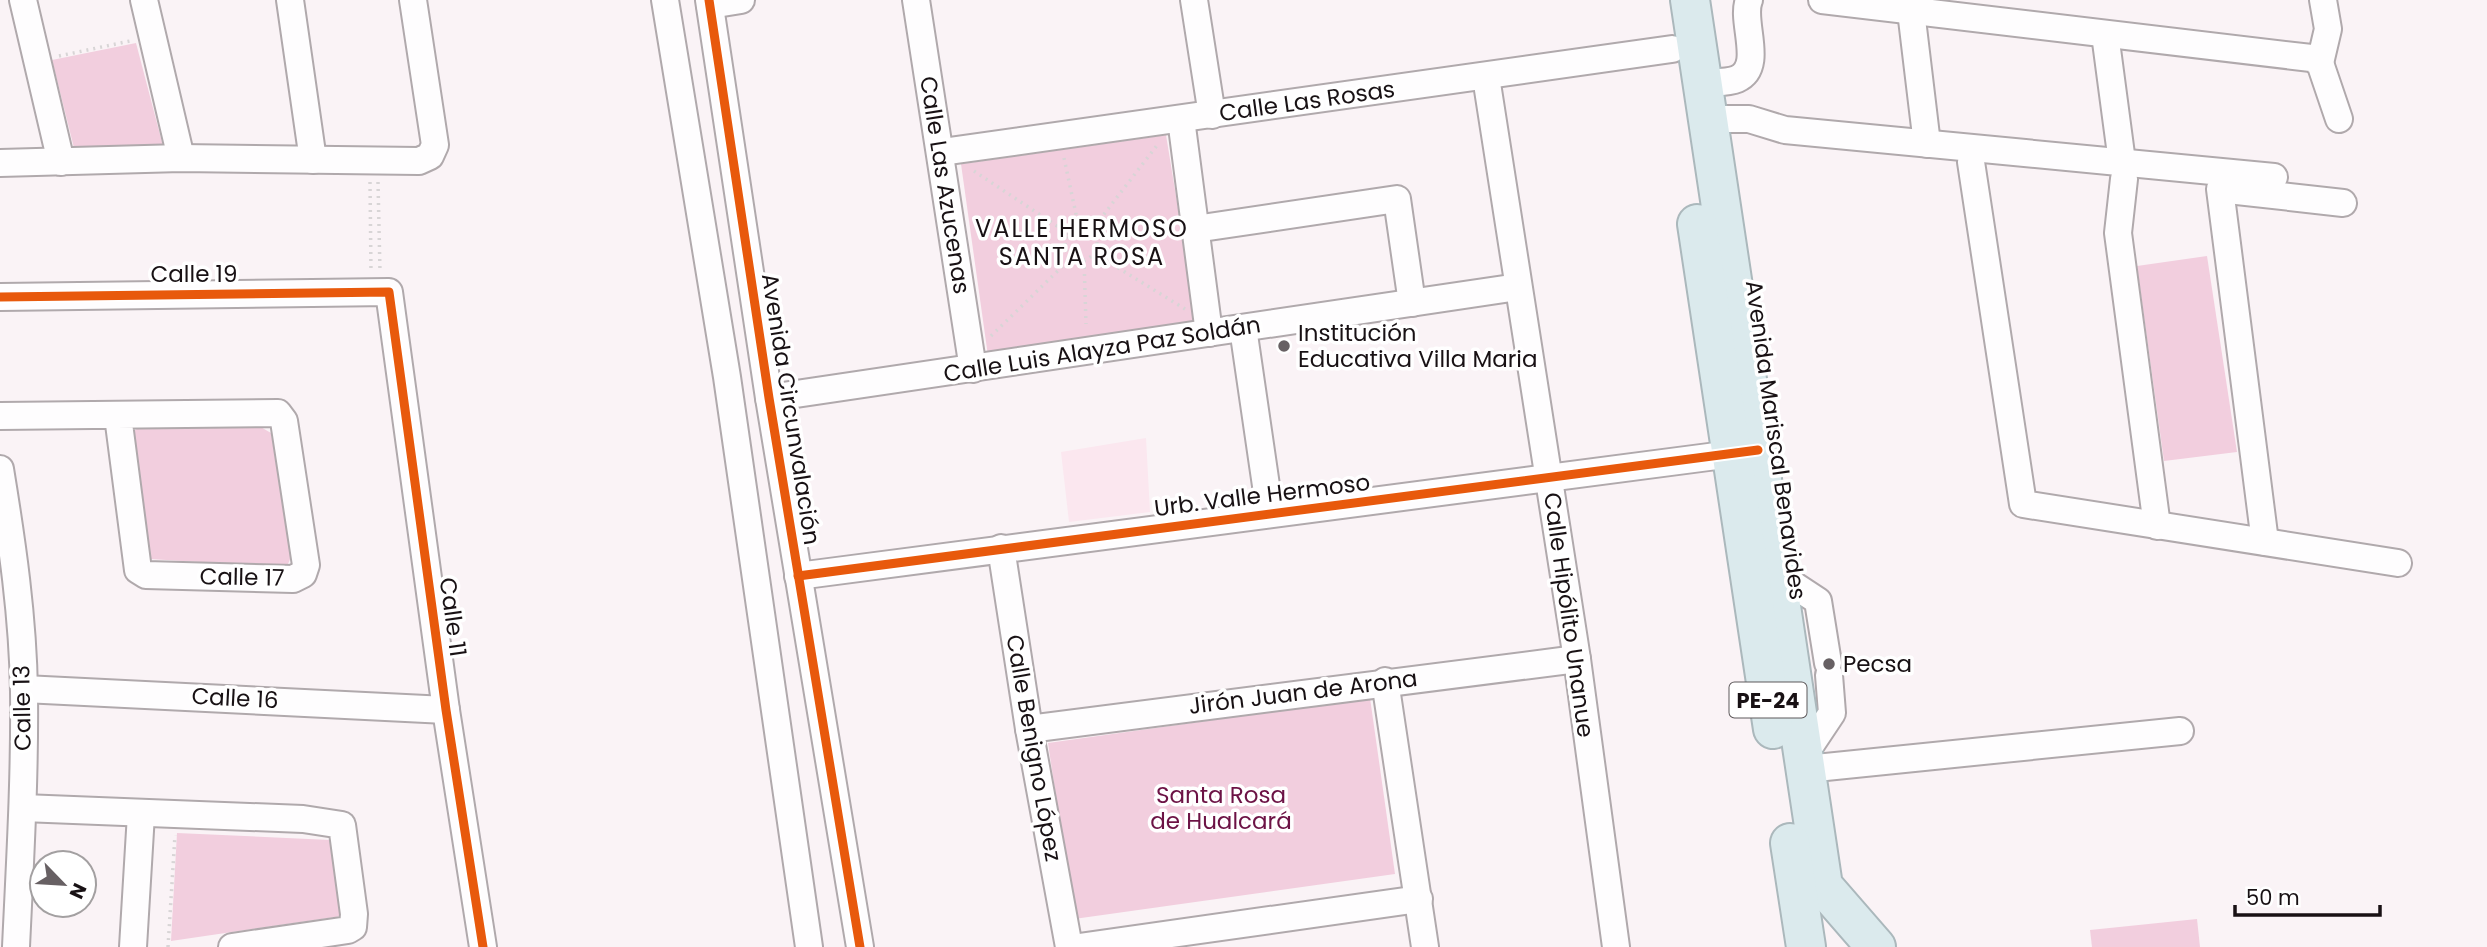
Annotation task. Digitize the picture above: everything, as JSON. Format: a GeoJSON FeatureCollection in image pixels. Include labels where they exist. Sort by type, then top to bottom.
{"type":"FeatureCollection","features":[{"type":"Feature","properties":{"kind":"highway","name":"Avenida Mariscal Benavides"},"geometry":{"type":"LineString","coordinates":[[1665,0],[1744,452],[1777,574],[1824,886],[1864,934]]}},
{"type":"Feature","properties":{"kind":"highway","name":"Avenida Mariscal Benavides"},"geometry":{"type":"LineString","coordinates":[[1690,0],[1706,101],[1744,452],[1806,945]]}},
{"type":"Feature","properties":{"kind":"highway"},"geometry":{"type":"LineString","coordinates":[[1806,945],[1836,923],[1864,934]]}},
{"type":"Feature","properties":{"kind":"street"},"geometry":{"type":"LineString","coordinates":[[23,0],[61,162]]}},
{"type":"Feature","properties":{"kind":"street"},"geometry":{"type":"LineString","coordinates":[[144,0],[181,158]]}},
{"type":"Feature","properties":{"kind":"street"},"geometry":{"type":"LineString","coordinates":[[290,0],[313,160]]}},
{"type":"Feature","properties":{"kind":"street"},"geometry":{"type":"LineString","coordinates":[[0,163],[181,158],[374,158],[419,161],[430,156],[435,145],[413,0]]}},
{"type":"Feature","properties":{"kind":"street"},"geometry":{"type":"LineString","coordinates":[[665,0],[727,377],[809,947]]}},
{"type":"Feature","properties":{"kind":"street"},"geometry":{"type":"LineString","coordinates":[[709,2],[741,0]]}},
{"type":"Feature","properties":{"kind":"street","name":"Calle Las Azucenas"},"geometry":{"type":"LineString","coordinates":[[916,0],[953,159],[972,369]]}},
{"type":"Feature","properties":{"kind":"street"},"geometry":{"type":"LineString","coordinates":[[1194,0],[1212,115]]}},
{"type":"Feature","properties":{"kind":"street"},"geometry":{"type":"LineString","coordinates":[[1749,0],[1745,10],[1751,52],[1745,73],[1706,101],[1736,117],[1785,130],[1927,144],[2123,170],[2220,189],[2343,203]]}},
{"type":"Feature","properties":{"kind":"street"},"geometry":{"type":"LineString","coordinates":[[1822,0],[2311,58],[2320,63]]}},
{"type":"Feature","properties":{"kind":"street"},"geometry":{"type":"LineString","coordinates":[[2323,0],[2328,29],[2320,63],[2339,119]]}},
{"type":"Feature","properties":{"kind":"street","name":"Avenida Circunvalación"},"geometry":{"type":"LineString","coordinates":[[709,2],[769,398],[860,947]]}},
{"type":"Feature","properties":{"kind":"street"},"geometry":{"type":"LineString","coordinates":[[1911,11],[1927,144]]}},
{"type":"Feature","properties":{"kind":"street"},"geometry":{"type":"LineString","coordinates":[[2105,34],[2123,170],[2118,233],[2157,526]]}},
{"type":"Feature","properties":{"kind":"street","name":"Calle Las Rosas"},"geometry":{"type":"LineString","coordinates":[[953,159],[1181,119],[1672,48]]}},
{"type":"Feature","properties":{"kind":"street","name":"Calle Hipólito Unanue"},"geometry":{"type":"LineString","coordinates":[[1486,77],[1577,659],[1616,947]]}},
{"type":"Feature","properties":{"kind":"street"},"geometry":{"type":"LineString","coordinates":[[1181,119],[1209,333]]}},
{"type":"Feature","properties":{"kind":"street"},"geometry":{"type":"LineString","coordinates":[[1888,140],[1904,151],[1971,162],[2274,177]]}},
{"type":"Feature","properties":{"kind":"street"},"geometry":{"type":"LineString","coordinates":[[1971,162],[2022,504],[2398,563]]}},
{"type":"Feature","properties":{"kind":"street"},"geometry":{"type":"LineString","coordinates":[[2220,189],[2265,542]]}},
{"type":"Feature","properties":{"kind":"street"},"geometry":{"type":"LineString","coordinates":[[1195,229],[1397,199],[1412,303]]}},
{"type":"Feature","properties":{"kind":"street"},"geometry":{"type":"LineString","coordinates":[[706,240],[745,237]]}},
{"type":"Feature","properties":{"kind":"street","name":"Calle Luis Alayza Paz Soldán"},"geometry":{"type":"LineString","coordinates":[[769,398],[1518,286]]}},
{"type":"Feature","properties":{"kind":"street","name":"Calle 19"},"geometry":{"type":"LineString","coordinates":[[0,297],[380,292]]}},
{"type":"Feature","properties":{"kind":"street","name":"Calle 11"},"geometry":{"type":"LineString","coordinates":[[380,292],[483,947]]}},
{"type":"Feature","properties":{"kind":"street"},"geometry":{"type":"LineString","coordinates":[[1243,328],[1270,513]]}},
{"type":"Feature","properties":{"kind":"street"},"geometry":{"type":"LineString","coordinates":[[727,377],[765,370]]}},
{"type":"Feature","properties":{"kind":"street","name":"Calle 17"},"geometry":{"type":"LineString","coordinates":[[0,416],[278,413],[284,421],[306,565],[303,574],[293,579],[146,575],[138,570],[118,416]]}},
{"type":"Feature","properties":{"kind":"street","name":"Urb. Valle Hermoso"},"geometry":{"type":"LineString","coordinates":[[798,576],[1744,452]]}},
{"type":"Feature","properties":{"kind":"street","name":"Calle 13"},"geometry":{"type":"LineString","coordinates":[[0,469],[13,547],[24,689],[23,808],[16,947]]}},
{"type":"Feature","properties":{"kind":"street","name":"Calle Benigno López"},"geometry":{"type":"LineString","coordinates":[[1001,548],[1028,729],[1069,947]]}},
{"type":"Feature","properties":{"kind":"street"},"geometry":{"type":"LineString","coordinates":[[1777,574],[1818,601],[1829,669],[1832,713],[1805,762]]}},
{"type":"Feature","properties":{"kind":"street","name":"Jirón Juan de Arona"},"geometry":{"type":"LineString","coordinates":[[1028,729],[1385,681],[1577,659]]}},
{"type":"Feature","properties":{"kind":"street"},"geometry":{"type":"LineString","coordinates":[[1385,681],[1425,947]]}},
{"type":"Feature","properties":{"kind":"street","name":"Calle 16"},"geometry":{"type":"LineString","coordinates":[[24,689],[446,710]]}},
{"type":"Feature","properties":{"kind":"street"},"geometry":{"type":"LineString","coordinates":[[1805,762],[2180,731]]}},
{"type":"Feature","properties":{"kind":"street"},"geometry":{"type":"LineString","coordinates":[[23,808],[303,819],[337,824],[344,829],[355,921],[353,927],[348,930],[232,947]]}},
{"type":"Feature","properties":{"kind":"street"},"geometry":{"type":"LineString","coordinates":[[133,947],[141,814]]}},
{"type":"Feature","properties":{"kind":"street"},"geometry":{"type":"LineString","coordinates":[[1079,947],[1419,899]]}},
{"type":"Feature","properties":{"kind":"path"},"geometry":{"type":"LineString","coordinates":[[36,61],[153,37]]}},
{"type":"Feature","properties":{"kind":"path"},"geometry":{"type":"LineString","coordinates":[[1091,231],[1162,139]]}},
{"type":"Feature","properties":{"kind":"path"},"geometry":{"type":"LineString","coordinates":[[1063,152],[1079,228]]}},
{"type":"Feature","properties":{"kind":"path"},"geometry":{"type":"LineString","coordinates":[[374,158],[380,292]]}},
{"type":"Feature","properties":{"kind":"path"},"geometry":{"type":"LineString","coordinates":[[374,158],[380,292]]}},
{"type":"Feature","properties":{"kind":"path"},"geometry":{"type":"LineString","coordinates":[[953,159],[1069,234]]}},
{"type":"Feature","properties":{"kind":"path"},"geometry":{"type":"LineString","coordinates":[[1079,228],[1091,231],[1097,242],[1094,253],[1084,260],[1072,257],[1066,246],[1069,234],[1079,228]]}},
{"type":"Feature","properties":{"kind":"path"},"geometry":{"type":"LineString","coordinates":[[1094,253],[1186,310]]}},
{"type":"Feature","properties":{"kind":"path"},"geometry":{"type":"LineString","coordinates":[[989,338],[1072,257]]}},
{"type":"Feature","properties":{"kind":"path"},"geometry":{"type":"LineString","coordinates":[[1084,260],[1086,324]]}},
{"type":"Feature","properties":{"kind":"path"},"geometry":{"type":"LineString","coordinates":[[168,947],[176,816]]}},
{"type":"Feature","properties":{"kind":"shaded area"},"geometry":{"type":"Polygon","coordinates":[[[1146,438],[1150,512],[1069,522],[1061,452],[1146,438]]]}},
{"type":"Feature","properties":{"kind":"green space"},"geometry":{"type":"Polygon","coordinates":[[[136,43],[163,146],[74,148],[52,60],[136,43]]]}},
{"type":"Feature","properties":{"kind":"green space"},"geometry":{"type":"Polygon","coordinates":[[[1166,135],[1197,324],[988,356],[961,164],[1166,135]]]}},
{"type":"Feature","properties":{"kind":"green space"},"geometry":{"type":"Polygon","coordinates":[[[2207,256],[2237,452],[2164,461],[2137,266],[2207,256]]]}},
{"type":"Feature","properties":{"kind":"green space"},"geometry":{"type":"Polygon","coordinates":[[[259,426],[271,433],[291,557],[288,564],[280,567],[150,559],[132,432],[140,427],[259,426]]]}},
{"type":"Feature","properties":{"kind":"green space","name":"Santa Rosa de Hualcará"},"geometry":{"type":"Polygon","coordinates":[[[1370,698],[1395,874],[1074,919],[1048,743],[1370,698]]]}},
{"type":"Feature","properties":{"kind":"green space"},"geometry":{"type":"Polygon","coordinates":[[[177,833],[330,840],[342,916],[171,941],[177,833]]]}},
{"type":"Feature","properties":{"kind":"green space"},"geometry":{"type":"Polygon","coordinates":[[[2197,919],[2200,947],[2092,947],[2090,930],[2197,919]]]}},
{"type":"Feature","properties":{"kind":"cycle path"},"geometry":{"type":"LineString","coordinates":[[709,0],[769,398],[860,947]]}},
{"type":"Feature","properties":{"kind":"cycle path"},"geometry":{"type":"LineString","coordinates":[[0,297],[389,292],[446,710],[483,947]]}},
{"type":"Feature","properties":{"kind":"cycle path"},"geometry":{"type":"LineString","coordinates":[[798,576],[1758,450]]}},
{"type":"Feature","properties":{"kind":"place","name":"Institución Educativa Villa Maria"},"geometry":{"type":"Point","coordinates":[1284,346]}},
{"type":"Feature","properties":{"kind":"place","name":"Pecsa"},"geometry":{"type":"Point","coordinates":[1829,664]}},
{"type":"Feature","properties":{"kind":"district","name":"VALLE HERMOSO SANTA ROSA"},"geometry":{"type":"Point","coordinates":[1082,242]}}]}
